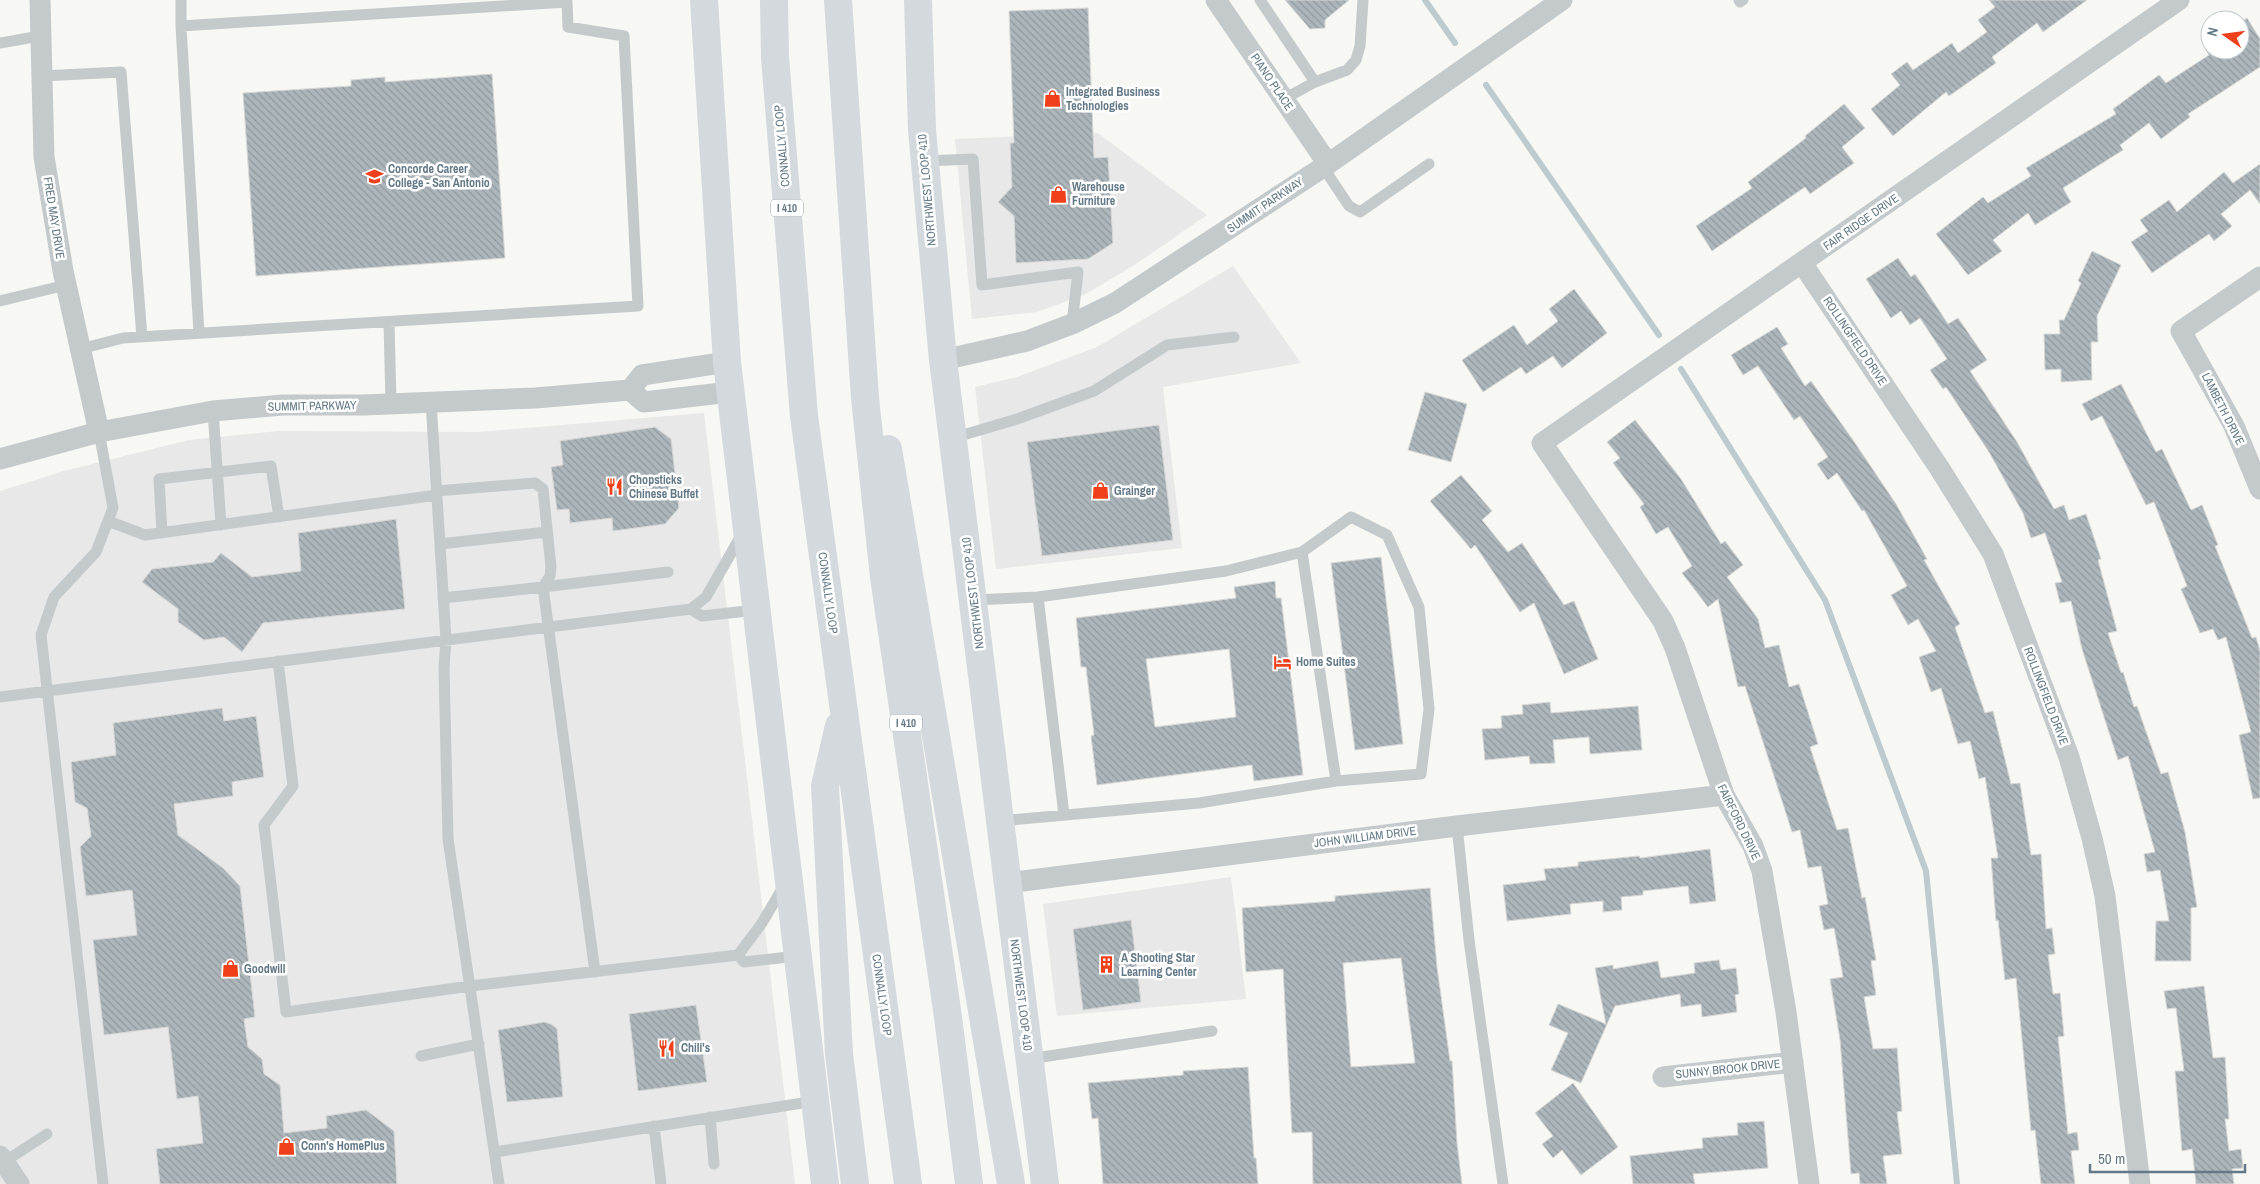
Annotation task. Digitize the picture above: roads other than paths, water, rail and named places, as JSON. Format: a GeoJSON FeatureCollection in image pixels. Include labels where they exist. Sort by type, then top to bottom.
{"type":"FeatureCollection","features":[{"type":"Feature","properties":{"kind":"main road"},"geometry":{"type":"LineString","coordinates":[[704,0],[730,392],[825,1184]]}},
{"type":"Feature","properties":{"kind":"main road","name":"CONNALLY LOOP"},"geometry":{"type":"LineString","coordinates":[[774,0],[775,57],[804,416],[908,1184]]}},
{"type":"Feature","properties":{"kind":"main road","name":"I 410"},"geometry":{"type":"LineString","coordinates":[[838,0],[865,398],[884,576],[948,1017],[969,1184]]}},
{"type":"Feature","properties":{"kind":"main road","name":"NORTHWEST LOOP 410"},"geometry":{"type":"LineString","coordinates":[[918,0],[924,161],[943,360],[1045,1184]]}},
{"type":"Feature","properties":{"kind":"main road"},"geometry":{"type":"LineString","coordinates":[[856,260],[1010,1184]]}},
{"type":"Feature","properties":{"kind":"main road"},"geometry":{"type":"LineString","coordinates":[[843,708],[825,786],[839,1054],[855,1184]]}},
{"type":"Feature","properties":{"kind":"street","name":"FRED MAY DRIVE"},"geometry":{"type":"LineString","coordinates":[[40,0],[44,158],[66,285],[99,432]]}},
{"type":"Feature","properties":{"kind":"street","name":"PIANO PLACE"},"geometry":{"type":"LineString","coordinates":[[1216,0],[1284,99],[1326,165]]}},
{"type":"Feature","properties":{"kind":"street","name":"SUMMIT PARKWAY"},"geometry":{"type":"LineString","coordinates":[[943,360],[1026,341],[1072,324],[1115,303],[1157,278],[1326,165],[1562,0]]}},
{"type":"Feature","properties":{"kind":"street","name":"FAIR RIDGE DRIVE"},"geometry":{"type":"LineString","coordinates":[[1542,443],[2179,0]]}},
{"type":"Feature","properties":{"kind":"street","name":"ROLLINGFIELD DRIVE"},"geometry":{"type":"LineString","coordinates":[[1802,263],[1940,470],[1993,554],[2069,757],[2092,838],[2105,896],[2140,1184]]}},
{"type":"Feature","properties":{"kind":"street","name":"LAMBETH DRIVE"},"geometry":{"type":"LineString","coordinates":[[2260,277],[2181,331],[2234,426],[2260,489]]}},
{"type":"Feature","properties":{"kind":"street"},"geometry":{"type":"LineString","coordinates":[[727,362],[642,375],[630,390],[644,402],[730,392]]}},
{"type":"Feature","properties":{"kind":"street","name":"SUMMIT PARKWAY"},"geometry":{"type":"LineString","coordinates":[[0,459],[99,432],[212,411],[282,405],[391,404],[535,398],[630,390]]}},
{"type":"Feature","properties":{"kind":"street","name":"FAIRFORD DRIVE"},"geometry":{"type":"LineString","coordinates":[[1542,443],[1662,621],[1675,648],[1724,795],[1753,846],[1762,871],[1793,1062],[1809,1184]]}},
{"type":"Feature","properties":{"kind":"street","name":"JOHN WILLIAM DRIVE"},"geometry":{"type":"LineString","coordinates":[[1007,883],[1457,826],[1724,795]]}},
{"type":"Feature","properties":{"kind":"street","name":"SUNNY BROOK DRIVE"},"geometry":{"type":"LineString","coordinates":[[1664,1077],[1793,1062]]}},
{"type":"Feature","properties":{"kind":"street"},"geometry":{"type":"LineString","coordinates":[[2,1159],[20,1184]]}},
{"type":"Feature","properties":{"kind":"lane"},"geometry":{"type":"LineString","coordinates":[[181,0],[199,333]]}},
{"type":"Feature","properties":{"kind":"lane"},"geometry":{"type":"LineString","coordinates":[[1260,0],[1315,82]]}},
{"type":"Feature","properties":{"kind":"lane"},"geometry":{"type":"LineString","coordinates":[[1284,99],[1315,82],[1347,70],[1356,60],[1360,46],[1363,0]]}},
{"type":"Feature","properties":{"kind":"lane"},"geometry":{"type":"LineString","coordinates":[[80,349],[123,338],[638,306],[624,36],[568,27],[570,1],[181,26]]}},
{"type":"Feature","properties":{"kind":"lane"},"geometry":{"type":"LineString","coordinates":[[0,43],[40,36]]}},
{"type":"Feature","properties":{"kind":"lane"},"geometry":{"type":"LineString","coordinates":[[42,76],[121,72],[142,337]]}},
{"type":"Feature","properties":{"kind":"lane"},"geometry":{"type":"LineString","coordinates":[[924,161],[973,159],[982,285],[1078,272],[1072,324]]}},
{"type":"Feature","properties":{"kind":"lane"},"geometry":{"type":"LineString","coordinates":[[1326,165],[1349,206],[1360,212],[1429,164]]}},
{"type":"Feature","properties":{"kind":"lane"},"geometry":{"type":"LineString","coordinates":[[0,301],[66,285]]}},
{"type":"Feature","properties":{"kind":"lane"},"geometry":{"type":"LineString","coordinates":[[389,322],[391,404]]}},
{"type":"Feature","properties":{"kind":"lane"},"geometry":{"type":"LineString","coordinates":[[953,438],[1016,419],[1094,391],[1167,345],[1234,337]]}},
{"type":"Feature","properties":{"kind":"lane"},"geometry":{"type":"LineString","coordinates":[[431,402],[446,640],[444,668],[448,839],[500,1184]]}},
{"type":"Feature","properties":{"kind":"lane"},"geometry":{"type":"LineString","coordinates":[[212,411],[221,525]]}},
{"type":"Feature","properties":{"kind":"lane"},"geometry":{"type":"LineString","coordinates":[[99,432],[113,508],[96,552],[54,597],[41,635],[103,1184]]}},
{"type":"Feature","properties":{"kind":"lane"},"geometry":{"type":"LineString","coordinates":[[162,533],[159,480],[217,472],[271,466],[279,517]]}},
{"type":"Feature","properties":{"kind":"lane"},"geometry":{"type":"LineString","coordinates":[[108,522],[145,534],[162,533],[437,493],[535,483],[543,489],[551,567],[550,576],[543,587],[595,972]]}},
{"type":"Feature","properties":{"kind":"lane"},"geometry":{"type":"LineString","coordinates":[[974,600],[1038,597],[1226,571],[1302,552],[1351,517],[1387,535],[1420,607],[1429,709],[1421,774],[1336,781],[1199,802],[1000,821]]}},
{"type":"Feature","properties":{"kind":"lane"},"geometry":{"type":"LineString","coordinates":[[0,697],[691,609],[706,597],[746,527]]}},
{"type":"Feature","properties":{"kind":"lane"},"geometry":{"type":"LineString","coordinates":[[440,544],[547,532]]}},
{"type":"Feature","properties":{"kind":"lane"},"geometry":{"type":"LineString","coordinates":[[1302,552],[1336,781]]}},
{"type":"Feature","properties":{"kind":"lane"},"geometry":{"type":"LineString","coordinates":[[443,598],[668,572]]}},
{"type":"Feature","properties":{"kind":"lane"},"geometry":{"type":"LineString","coordinates":[[1038,597],[1064,815]]}},
{"type":"Feature","properties":{"kind":"lane"},"geometry":{"type":"LineString","coordinates":[[691,609],[702,616],[756,610]]}},
{"type":"Feature","properties":{"kind":"lane"},"geometry":{"type":"LineString","coordinates":[[278,661],[292,786],[264,825],[286,1012],[470,986],[738,955],[762,922],[788,878]]}},
{"type":"Feature","properties":{"kind":"lane"},"geometry":{"type":"LineString","coordinates":[[1457,826],[1469,940],[1504,1184]]}},
{"type":"Feature","properties":{"kind":"lane"},"geometry":{"type":"LineString","coordinates":[[738,955],[744,962],[797,956]]}},
{"type":"Feature","properties":{"kind":"lane"},"geometry":{"type":"LineString","coordinates":[[1029,1059],[1212,1031]]}},
{"type":"Feature","properties":{"kind":"lane"},"geometry":{"type":"LineString","coordinates":[[421,1056],[479,1044]]}},
{"type":"Feature","properties":{"kind":"lane"},"geometry":{"type":"LineString","coordinates":[[495,1152],[815,1100]]}},
{"type":"Feature","properties":{"kind":"lane"},"geometry":{"type":"LineString","coordinates":[[710,1117],[714,1164]]}},
{"type":"Feature","properties":{"kind":"lane"},"geometry":{"type":"LineString","coordinates":[[654,1126],[661,1184]]}},
{"type":"Feature","properties":{"kind":"lane"},"geometry":{"type":"LineString","coordinates":[[2,1159],[47,1134]]}},
{"type":"Feature","properties":{"kind":"waterway"},"geometry":{"type":"LineString","coordinates":[[1425,0],[1455,43]]}},
{"type":"Feature","properties":{"kind":"waterway"},"geometry":{"type":"LineString","coordinates":[[1486,85],[1659,335]]}},
{"type":"Feature","properties":{"kind":"waterway"},"geometry":{"type":"LineString","coordinates":[[1681,369],[1825,600],[1926,871],[1957,1184]]}},
{"type":"Feature","properties":{"kind":"place","name":"Integrated Business Technologies"},"geometry":{"type":"Point","coordinates":[1052,99]}},
{"type":"Feature","properties":{"kind":"place","name":"Concorde Career College - San Antonio"},"geometry":{"type":"Point","coordinates":[374,176]}},
{"type":"Feature","properties":{"kind":"place","name":"Warehouse Furniture"},"geometry":{"type":"Point","coordinates":[1058,194]}},
{"type":"Feature","properties":{"kind":"place","name":"Chopsticks Chinese Buffet"},"geometry":{"type":"Point","coordinates":[615,487]}},
{"type":"Feature","properties":{"kind":"place","name":"Grainger"},"geometry":{"type":"Point","coordinates":[1100,491]}},
{"type":"Feature","properties":{"kind":"place","name":"Home Suites"},"geometry":{"type":"Point","coordinates":[1282,662]}},
{"type":"Feature","properties":{"kind":"place","name":"A Shooting Star Learning Center"},"geometry":{"type":"Point","coordinates":[1107,965]}},
{"type":"Feature","properties":{"kind":"place","name":"Goodwill"},"geometry":{"type":"Point","coordinates":[230,969]}},
{"type":"Feature","properties":{"kind":"place","name":"Chili's"},"geometry":{"type":"Point","coordinates":[667,1048]}},
{"type":"Feature","properties":{"kind":"place","name":"Conn's HomePlus"},"geometry":{"type":"Point","coordinates":[287,1146]}}]}
